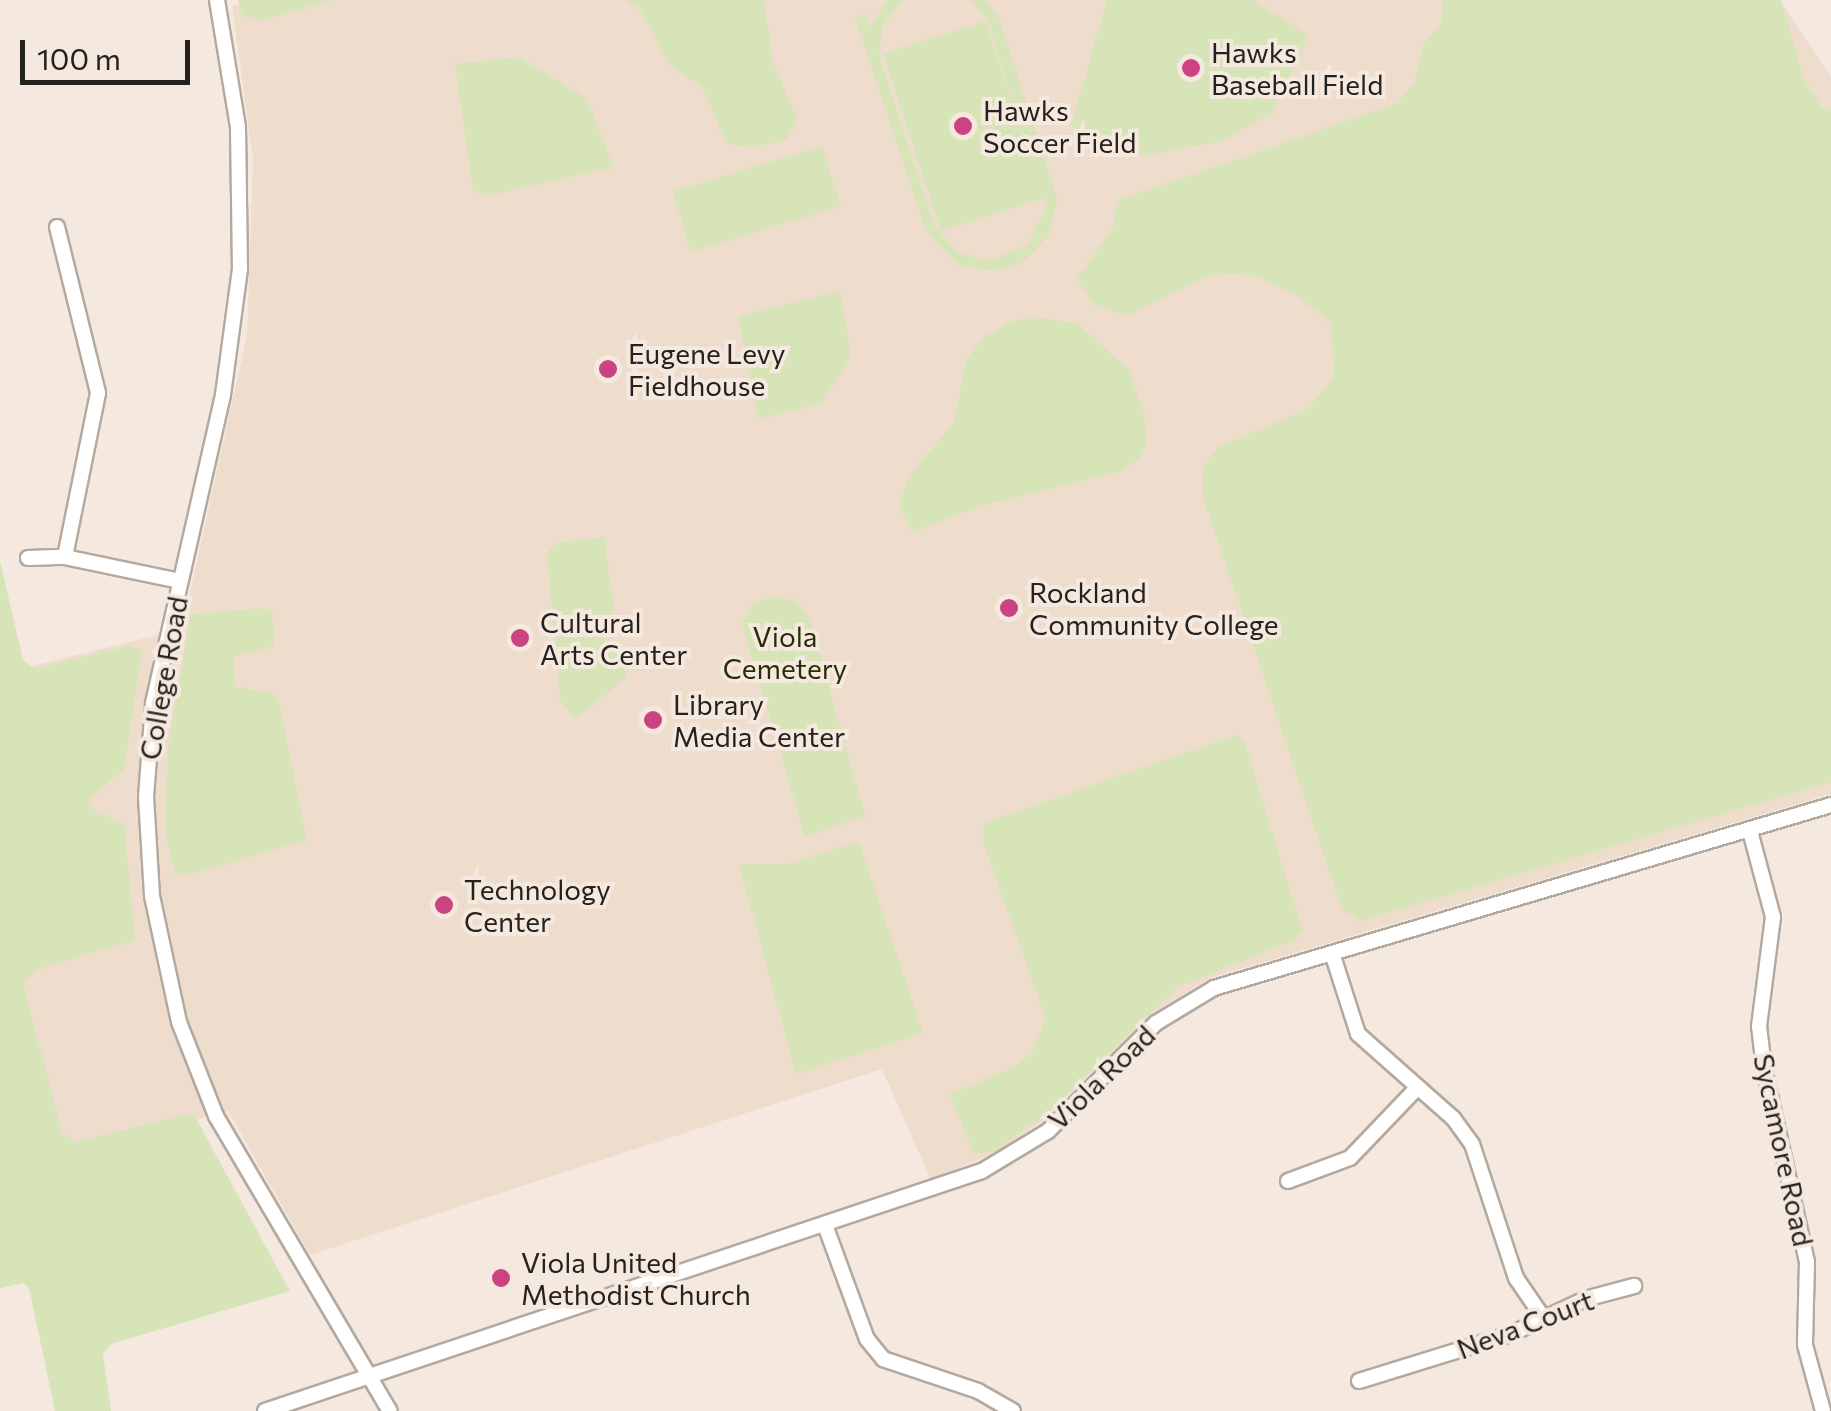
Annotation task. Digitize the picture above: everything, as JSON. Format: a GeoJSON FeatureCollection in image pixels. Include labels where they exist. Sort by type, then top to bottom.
{"type":"FeatureCollection","features":[{"type":"Feature","properties":{"kind":"street","name":"College Road"},"geometry":{"type":"LineString","coordinates":[[217,0],[238,127],[240,269],[229,364],[180,581],[147,766],[148,863],[166,974],[190,1052],[231,1146],[390,1411]]}},
{"type":"Feature","properties":{"kind":"street"},"geometry":{"type":"LineString","coordinates":[[58,227],[98,393],[65,557]]}},
{"type":"Feature","properties":{"kind":"street"},"geometry":{"type":"LineString","coordinates":[[28,558],[65,557],[180,581]]}},
{"type":"Feature","properties":{"kind":"street","name":"Viola Road"},"geometry":{"type":"LineString","coordinates":[[266,1411],[366,1373],[825,1225],[1004,1160],[1068,1114],[1174,1008],[1214,988],[1831,805]]}},
{"type":"Feature","properties":{"kind":"street","name":"Sycamore Road"},"geometry":{"type":"LineString","coordinates":[[1750,831],[1772,917],[1760,1026],[1764,1068],[1806,1262],[1805,1345],[1823,1411]]}},
{"type":"Feature","properties":{"kind":"street"},"geometry":{"type":"LineString","coordinates":[[1332,954],[1358,1034],[1453,1118],[1472,1144],[1516,1278],[1542,1316]]}},
{"type":"Feature","properties":{"kind":"street"},"geometry":{"type":"LineString","coordinates":[[1288,1180],[1350,1158],[1416,1089]]}},
{"type":"Feature","properties":{"kind":"street"},"geometry":{"type":"LineString","coordinates":[[825,1225],[867,1339],[883,1359],[978,1391],[1013,1411]]}},
{"type":"Feature","properties":{"kind":"street","name":"Neva Court"},"geometry":{"type":"LineString","coordinates":[[1359,1381],[1511,1334],[1542,1316],[1634,1286]]}},
{"type":"Feature","properties":{"kind":"shaded area","name":"Rockland Community College"},"geometry":{"type":"Polygon","coordinates":[[[251,0],[1780,0],[1831,77],[1831,794],[1210,978],[1149,1015],[1041,1122],[998,1151],[931,1180],[882,1069],[310,1255],[228,1111],[0,1172],[0,674],[182,629],[247,335],[253,159],[232,6],[251,0]]]}},
{"type":"Feature","properties":{"kind":"green space"},"geometry":{"type":"Polygon","coordinates":[[[238,0],[331,0],[261,21],[242,15],[238,0]]]}},
{"type":"Feature","properties":{"kind":"green space"},"geometry":{"type":"Polygon","coordinates":[[[625,0],[764,0],[773,63],[797,118],[787,139],[752,148],[726,143],[703,88],[671,67],[640,9],[625,0]]]}},
{"type":"Feature","properties":{"kind":"green space"},"geometry":{"type":"Polygon","coordinates":[[[887,0],[902,0],[882,27],[879,56],[934,225],[957,252],[986,261],[1027,246],[1046,209],[989,23],[971,0],[986,0],[999,18],[1057,198],[1050,234],[1023,262],[998,271],[961,266],[925,229],[855,18],[865,15],[870,28],[887,0]]]}},
{"type":"Feature","properties":{"kind":"green space","name":"Hawks Baseball Field"},"geometry":{"type":"Polygon","coordinates":[[[1107,0],[1253,0],[1309,35],[1272,113],[1219,142],[1142,156],[1071,126],[1107,0]]]}},
{"type":"Feature","properties":{"kind":"green space"},"geometry":{"type":"Polygon","coordinates":[[[1443,0],[1781,0],[1804,80],[1822,108],[1831,110],[1831,782],[1360,921],[1342,909],[1203,497],[1203,467],[1219,447],[1308,409],[1334,377],[1331,323],[1296,295],[1253,275],[1215,273],[1126,316],[1093,304],[1077,279],[1113,227],[1117,201],[1398,103],[1414,82],[1424,44],[1441,24],[1443,0]]]}},
{"type":"Feature","properties":{"kind":"green space","name":"Hawks Soccer Field"},"geometry":{"type":"Polygon","coordinates":[[[986,21],[1043,198],[941,231],[883,54],[986,21]]]}},
{"type":"Feature","properties":{"kind":"green space"},"geometry":{"type":"Polygon","coordinates":[[[518,57],[587,98],[613,167],[491,195],[473,191],[455,64],[518,57]]]}},
{"type":"Feature","properties":{"kind":"green space"},"geometry":{"type":"Polygon","coordinates":[[[822,146],[840,206],[691,252],[673,192],[822,146]]]}},
{"type":"Feature","properties":{"kind":"green space"},"geometry":{"type":"Polygon","coordinates":[[[840,291],[851,355],[822,403],[758,419],[738,316],[840,291]]]}},
{"type":"Feature","properties":{"kind":"green space"},"geometry":{"type":"Polygon","coordinates":[[[1037,317],[1078,324],[1128,369],[1144,413],[1146,444],[1139,459],[1118,472],[980,506],[912,532],[899,504],[909,476],[954,423],[966,360],[983,338],[1010,322],[1037,317]]]}},
{"type":"Feature","properties":{"kind":"green space"},"geometry":{"type":"Polygon","coordinates":[[[604,537],[614,610],[602,620],[605,642],[619,648],[627,677],[575,718],[560,701],[547,553],[556,543],[604,537]]]}},
{"type":"Feature","properties":{"kind":"green space"},"geometry":{"type":"Polygon","coordinates":[[[0,561],[23,660],[35,669],[129,646],[142,650],[124,769],[88,799],[95,811],[124,824],[135,940],[38,969],[23,983],[62,1133],[76,1142],[193,1113],[290,1291],[111,1344],[103,1354],[111,1411],[55,1411],[29,1288],[23,1283],[0,1288],[0,561]]]}},
{"type":"Feature","properties":{"kind":"green space","name":"Viola Cemetery"},"geometry":{"type":"Polygon","coordinates":[[[774,596],[797,601],[810,620],[865,816],[805,836],[742,623],[753,604],[774,596]]]}},
{"type":"Feature","properties":{"kind":"green space"},"geometry":{"type":"Polygon","coordinates":[[[266,608],[272,612],[274,646],[234,657],[235,687],[273,693],[279,702],[307,840],[187,875],[174,872],[165,830],[168,746],[191,614],[266,608]]]}},
{"type":"Feature","properties":{"kind":"green space"},"geometry":{"type":"Polygon","coordinates":[[[1236,735],[1244,740],[1302,930],[1294,940],[1176,988],[1055,1107],[995,1151],[974,1154],[950,1094],[1014,1067],[1032,1053],[1046,1019],[983,842],[984,823],[1236,735]]]}},
{"type":"Feature","properties":{"kind":"green space"},"geometry":{"type":"Polygon","coordinates":[[[859,842],[923,1033],[796,1074],[739,864],[787,864],[859,842]]]}},
{"type":"Feature","properties":{"kind":"place","name":"Hawks Baseball Field"},"geometry":{"type":"Point","coordinates":[1191,68]}},
{"type":"Feature","properties":{"kind":"place","name":"Hawks Soccer Field"},"geometry":{"type":"Point","coordinates":[963,126]}},
{"type":"Feature","properties":{"kind":"place","name":"Eugene Levy Fieldhouse"},"geometry":{"type":"Point","coordinates":[608,369]}},
{"type":"Feature","properties":{"kind":"place","name":"Rockland Community College"},"geometry":{"type":"Point","coordinates":[1009,608]}},
{"type":"Feature","properties":{"kind":"place","name":"Cultural Arts Center"},"geometry":{"type":"Point","coordinates":[520,638]}},
{"type":"Feature","properties":{"kind":"place","name":"Library Media Center"},"geometry":{"type":"Point","coordinates":[653,720]}},
{"type":"Feature","properties":{"kind":"place","name":"Technology Center"},"geometry":{"type":"Point","coordinates":[444,905]}},
{"type":"Feature","properties":{"kind":"place","name":"Viola United Methodist Church"},"geometry":{"type":"Point","coordinates":[501,1278]}}]}
